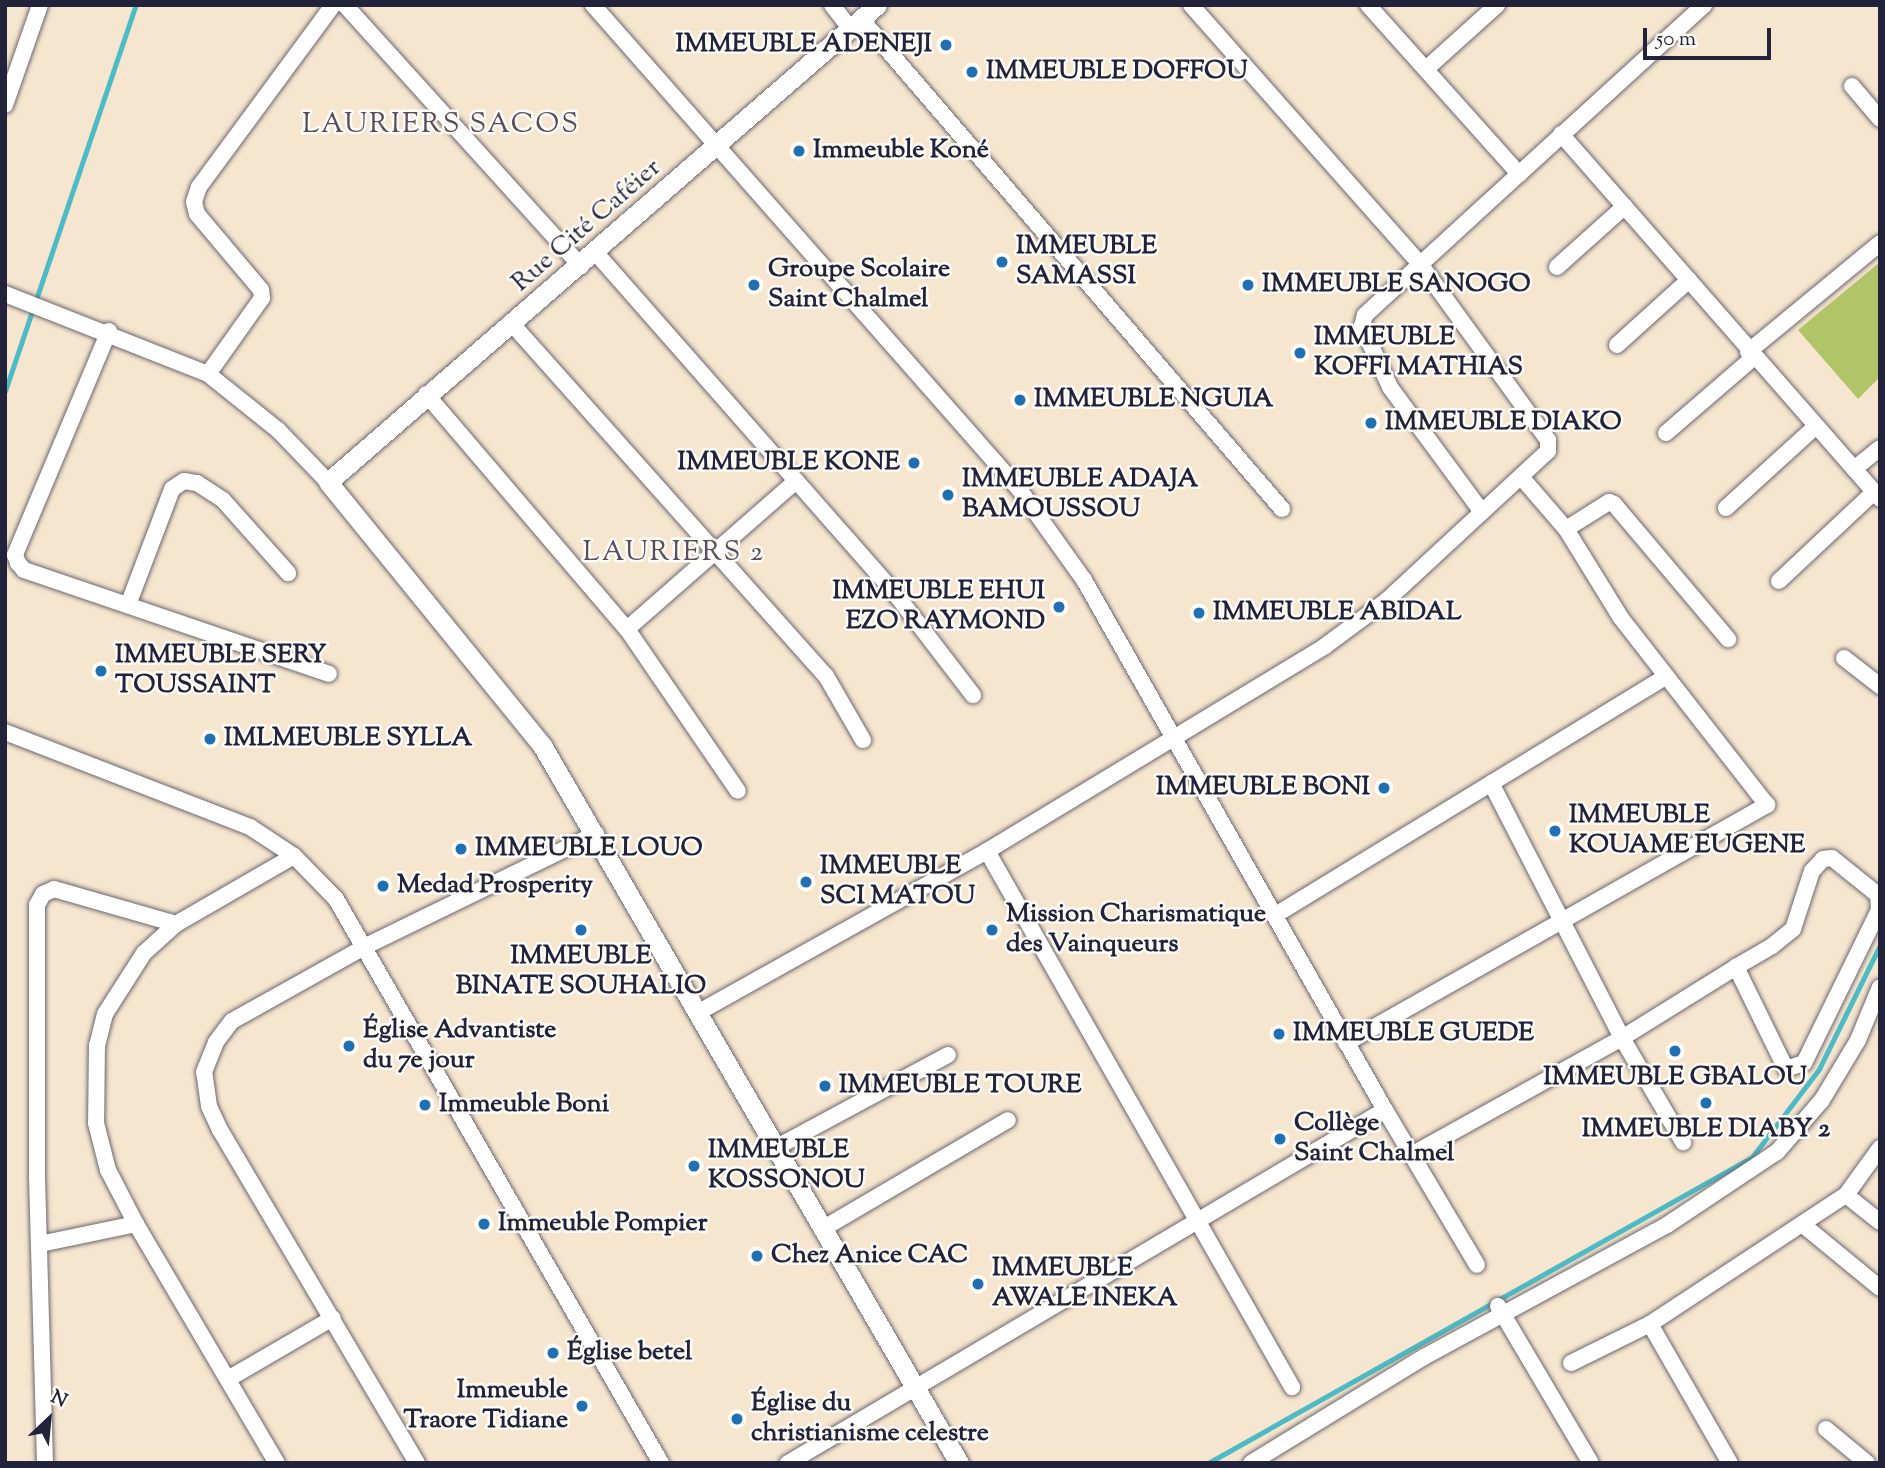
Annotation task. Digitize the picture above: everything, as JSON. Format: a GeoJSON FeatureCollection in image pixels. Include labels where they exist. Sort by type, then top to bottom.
{"type":"FeatureCollection","features":[{"type":"Feature","properties":{"kind":"street"},"geometry":{"type":"LineString","coordinates":[[5,104],[40,5]]}},
{"type":"Feature","properties":{"kind":"street"},"geometry":{"type":"LineString","coordinates":[[208,374],[261,298],[261,290],[197,214],[194,202],[199,187],[333,5]]}},
{"type":"Feature","properties":{"kind":"street"},"geometry":{"type":"LineString","coordinates":[[345,5],[581,266]]}},
{"type":"Feature","properties":{"kind":"street"},"geometry":{"type":"LineString","coordinates":[[593,5],[1019,489],[1084,580],[1245,867],[1277,914],[1346,1043],[1477,1265]]}},
{"type":"Feature","properties":{"kind":"street"},"geometry":{"type":"LineString","coordinates":[[832,5],[855,24],[1282,509]]}},
{"type":"Feature","properties":{"kind":"street","name":"Rue Cité Caféier"},"geometry":{"type":"LineString","coordinates":[[328,482],[426,394],[513,325],[718,147],[877,5]]}},
{"type":"Feature","properties":{"kind":"street"},"geometry":{"type":"LineString","coordinates":[[699,1012],[987,851],[1171,735],[1325,646],[1386,601],[1548,452],[1548,440],[1421,265],[1191,5]]}},
{"type":"Feature","properties":{"kind":"street"},"geometry":{"type":"LineString","coordinates":[[1368,5],[1518,174]]}},
{"type":"Feature","properties":{"kind":"street"},"geometry":{"type":"LineString","coordinates":[[1426,69],[1497,5]]}},
{"type":"Feature","properties":{"kind":"street"},"geometry":{"type":"LineString","coordinates":[[1482,512],[1391,387],[1364,339],[1365,315],[1704,5]]}},
{"type":"Feature","properties":{"kind":"street"},"geometry":{"type":"LineString","coordinates":[[1852,86],[1880,119]]}},
{"type":"Feature","properties":{"kind":"street"},"geometry":{"type":"LineString","coordinates":[[1561,134],[1751,355],[1877,496],[1779,580]]}},
{"type":"Feature","properties":{"kind":"street"},"geometry":{"type":"LineString","coordinates":[[1558,267],[1625,206]]}},
{"type":"Feature","properties":{"kind":"street"},"geometry":{"type":"LineString","coordinates":[[1666,433],[1880,243]]}},
{"type":"Feature","properties":{"kind":"street"},"geometry":{"type":"LineString","coordinates":[[596,253],[897,596],[973,695]]}},
{"type":"Feature","properties":{"kind":"street"},"geometry":{"type":"LineString","coordinates":[[1617,345],[1689,281]]}},
{"type":"Feature","properties":{"kind":"street"},"geometry":{"type":"LineString","coordinates":[[8,295],[109,331],[208,374],[278,430],[328,482],[519,714],[596,834],[959,1463]]}},
{"type":"Feature","properties":{"kind":"street"},"geometry":{"type":"LineString","coordinates":[[513,325],[713,554],[826,676],[863,740]]}},
{"type":"Feature","properties":{"kind":"street"},"geometry":{"type":"LineString","coordinates":[[109,331],[15,555],[23,570],[329,674]]}},
{"type":"Feature","properties":{"kind":"street"},"geometry":{"type":"LineString","coordinates":[[426,394],[627,629],[738,791]]}},
{"type":"Feature","properties":{"kind":"street"},"geometry":{"type":"LineString","coordinates":[[1726,508],[1816,426]]}},
{"type":"Feature","properties":{"kind":"street"},"geometry":{"type":"LineString","coordinates":[[1854,469],[1880,448]]}},
{"type":"Feature","properties":{"kind":"street"},"geometry":{"type":"LineString","coordinates":[[1346,1043],[1767,805],[1621,618],[1566,529],[1522,478]]}},
{"type":"Feature","properties":{"kind":"street"},"geometry":{"type":"LineString","coordinates":[[128,605],[172,489],[184,481],[197,483],[223,500],[288,573]]}},
{"type":"Feature","properties":{"kind":"street"},"geometry":{"type":"LineString","coordinates":[[627,629],[796,481]]}},
{"type":"Feature","properties":{"kind":"street"},"geometry":{"type":"LineString","coordinates":[[1566,529],[1609,502],[1614,504],[1728,639]]}},
{"type":"Feature","properties":{"kind":"street"},"geometry":{"type":"LineString","coordinates":[[1844,658],[1880,686]]}},
{"type":"Feature","properties":{"kind":"street"},"geometry":{"type":"LineString","coordinates":[[1277,914],[1666,677]]}},
{"type":"Feature","properties":{"kind":"street"},"geometry":{"type":"LineString","coordinates":[[5,732],[197,803],[250,827],[294,856],[336,899],[366,946],[661,1463]]}},
{"type":"Feature","properties":{"kind":"street"},"geometry":{"type":"LineString","coordinates":[[1491,783],[1622,1038],[1683,1142]]}},
{"type":"Feature","properties":{"kind":"street"},"geometry":{"type":"LineString","coordinates":[[417,1463],[220,1130],[209,1106],[204,1072],[216,1042],[232,1021],[366,946],[596,834]]}},
{"type":"Feature","properties":{"kind":"street"},"geometry":{"type":"LineString","coordinates":[[987,851],[1292,1387]]}},
{"type":"Feature","properties":{"kind":"street"},"geometry":{"type":"LineString","coordinates":[[277,1463],[136,1224],[108,1170],[96,1123],[97,1045],[105,1014],[121,982],[176,924],[294,856]]}},
{"type":"Feature","properties":{"kind":"street"},"geometry":{"type":"LineString","coordinates":[[1411,1155],[1622,1038],[1793,929],[1812,871],[1823,859],[1832,858],[1878,895],[1879,910],[1804,1063],[1786,1069],[1736,967]]}},
{"type":"Feature","properties":{"kind":"street"},"geometry":{"type":"LineString","coordinates":[[45,1463],[37,905],[43,894],[54,889],[176,924]]}},
{"type":"Feature","properties":{"kind":"street"},"geometry":{"type":"LineString","coordinates":[[1251,1463],[1501,1310],[1667,1225],[1777,1152],[1822,1100],[1858,1040],[1880,987]]}},
{"type":"Feature","properties":{"kind":"street"},"geometry":{"type":"LineString","coordinates":[[777,1147],[948,1055]]}},
{"type":"Feature","properties":{"kind":"street"},"geometry":{"type":"LineString","coordinates":[[788,1463],[1199,1224],[1385,1110]]}},
{"type":"Feature","properties":{"kind":"street"},"geometry":{"type":"LineString","coordinates":[[824,1228],[1008,1120]]}},
{"type":"Feature","properties":{"kind":"street"},"geometry":{"type":"LineString","coordinates":[[1571,1363],[1650,1325],[1846,1195],[1880,1147]]}},
{"type":"Feature","properties":{"kind":"street"},"geometry":{"type":"LineString","coordinates":[[1846,1195],[1880,1222]]}},
{"type":"Feature","properties":{"kind":"street"},"geometry":{"type":"LineString","coordinates":[[40,1244],[136,1224]]}},
{"type":"Feature","properties":{"kind":"street"},"geometry":{"type":"LineString","coordinates":[[1802,1224],[1880,1288]]}},
{"type":"Feature","properties":{"kind":"street"},"geometry":{"type":"LineString","coordinates":[[1501,1310],[1591,1463]]}},
{"type":"Feature","properties":{"kind":"street"},"geometry":{"type":"LineString","coordinates":[[228,1379],[333,1318]]}},
{"type":"Feature","properties":{"kind":"street"},"geometry":{"type":"LineString","coordinates":[[1650,1325],[1730,1463]]}},
{"type":"Feature","properties":{"kind":"street"},"geometry":{"type":"LineString","coordinates":[[1826,1429],[1867,1463]]}},
{"type":"Feature","properties":{"kind":"green space"},"geometry":{"type":"Polygon","coordinates":[[[1880,262],[1880,377],[1858,399],[1798,330],[1880,262]]]}},
{"type":"Feature","properties":{"kind":"waterway"},"geometry":{"type":"LineString","coordinates":[[5,391],[136,5]]}},
{"type":"Feature","properties":{"kind":"waterway"},"geometry":{"type":"LineString","coordinates":[[1208,1463],[1752,1157],[1819,1069],[1880,945]]}},
{"type":"Feature","properties":{"kind":"place","name":"IMMEUBLE ADENEJI"},"geometry":{"type":"Point","coordinates":[946,45]}},
{"type":"Feature","properties":{"kind":"place","name":"IMMEUBLE DOFFOU"},"geometry":{"type":"Point","coordinates":[972,72]}},
{"type":"Feature","properties":{"kind":"place","name":"Immeuble Koné"},"geometry":{"type":"Point","coordinates":[799,151]}},
{"type":"Feature","properties":{"kind":"place","name":"IMMEUBLE SAMASSI"},"geometry":{"type":"Point","coordinates":[1002,262]}},
{"type":"Feature","properties":{"kind":"place","name":"Groupe Scolaire Saint Chalmel"},"geometry":{"type":"Point","coordinates":[754,285]}},
{"type":"Feature","properties":{"kind":"place","name":"IMMEUBLE SANOGO"},"geometry":{"type":"Point","coordinates":[1248,285]}},
{"type":"Feature","properties":{"kind":"place","name":"IMMEUBLE KOFFI MATHIAS"},"geometry":{"type":"Point","coordinates":[1300,353]}},
{"type":"Feature","properties":{"kind":"place","name":"IMMEUBLE NGUIA"},"geometry":{"type":"Point","coordinates":[1020,400]}},
{"type":"Feature","properties":{"kind":"place","name":"IMMEUBLE DIAKO"},"geometry":{"type":"Point","coordinates":[1371,423]}},
{"type":"Feature","properties":{"kind":"place","name":"IMMEUBLE KONE"},"geometry":{"type":"Point","coordinates":[914,463]}},
{"type":"Feature","properties":{"kind":"place","name":"IMMEUBLE ADAJA BAMOUSSOU"},"geometry":{"type":"Point","coordinates":[948,495]}},
{"type":"Feature","properties":{"kind":"place","name":"IMMEUBLE EHUI EZO RAYMOND"},"geometry":{"type":"Point","coordinates":[1059,607]}},
{"type":"Feature","properties":{"kind":"place","name":"IMMEUBLE ABIDAL"},"geometry":{"type":"Point","coordinates":[1199,613]}},
{"type":"Feature","properties":{"kind":"place","name":"IMMEUBLE SERY TOUSSAINT"},"geometry":{"type":"Point","coordinates":[101,671]}},
{"type":"Feature","properties":{"kind":"place","name":"IMLMEUBLE SYLLA"},"geometry":{"type":"Point","coordinates":[210,739]}},
{"type":"Feature","properties":{"kind":"place","name":"IMMEUBLE BONI"},"geometry":{"type":"Point","coordinates":[1384,788]}},
{"type":"Feature","properties":{"kind":"place","name":"IMMEUBLE KOUAME EUGENE"},"geometry":{"type":"Point","coordinates":[1555,831]}},
{"type":"Feature","properties":{"kind":"place","name":"IMMEUBLE LOUO"},"geometry":{"type":"Point","coordinates":[461,849]}},
{"type":"Feature","properties":{"kind":"place","name":"IMMEUBLE SCI MATOU"},"geometry":{"type":"Point","coordinates":[806,882]}},
{"type":"Feature","properties":{"kind":"place","name":"Medad Prosperity"},"geometry":{"type":"Point","coordinates":[383,886]}},
{"type":"Feature","properties":{"kind":"place","name":"IMMEUBLE BINATE SOUHALIO"},"geometry":{"type":"Point","coordinates":[581,930]}},
{"type":"Feature","properties":{"kind":"place","name":"Mission Charismatique des Vainqueurs"},"geometry":{"type":"Point","coordinates":[992,930]}},
{"type":"Feature","properties":{"kind":"place","name":"IMMEUBLE GUEDE"},"geometry":{"type":"Point","coordinates":[1279,1034]}},
{"type":"Feature","properties":{"kind":"place","name":"Église Advantiste du 7e jour"},"geometry":{"type":"Point","coordinates":[349,1046]}},
{"type":"Feature","properties":{"kind":"place","name":"IMMEUBLE GBALOU"},"geometry":{"type":"Point","coordinates":[1675,1051]}},
{"type":"Feature","properties":{"kind":"place","name":"IMMEUBLE TOURE"},"geometry":{"type":"Point","coordinates":[825,1086]}},
{"type":"Feature","properties":{"kind":"place","name":"IMMEUBLE DIABY 2"},"geometry":{"type":"Point","coordinates":[1706,1103]}},
{"type":"Feature","properties":{"kind":"place","name":"Immeuble Boni"},"geometry":{"type":"Point","coordinates":[425,1105]}},
{"type":"Feature","properties":{"kind":"place","name":"Collège Saint Chalmel"},"geometry":{"type":"Point","coordinates":[1280,1139]}},
{"type":"Feature","properties":{"kind":"place","name":"IMMEUBLE KOSSONOU"},"geometry":{"type":"Point","coordinates":[694,1166]}},
{"type":"Feature","properties":{"kind":"place","name":"Immeuble Pompier"},"geometry":{"type":"Point","coordinates":[484,1224]}},
{"type":"Feature","properties":{"kind":"place","name":"Chez Anice CAC"},"geometry":{"type":"Point","coordinates":[757,1256]}},
{"type":"Feature","properties":{"kind":"place","name":"IMMEUBLE AWALE INEKA"},"geometry":{"type":"Point","coordinates":[978,1284]}},
{"type":"Feature","properties":{"kind":"place","name":"Église betel"},"geometry":{"type":"Point","coordinates":[553,1353]}},
{"type":"Feature","properties":{"kind":"place","name":"Immeuble Traore Tidiane"},"geometry":{"type":"Point","coordinates":[582,1406]}},
{"type":"Feature","properties":{"kind":"place","name":"Église du christianisme celestre"},"geometry":{"type":"Point","coordinates":[737,1419]}},
{"type":"Feature","properties":{"kind":"district","name":"LAURIERS SACOS"},"geometry":{"type":"Point","coordinates":[441,125]}},
{"type":"Feature","properties":{"kind":"district","name":"LAURIERS 2"},"geometry":{"type":"Point","coordinates":[674,553]}}]}
